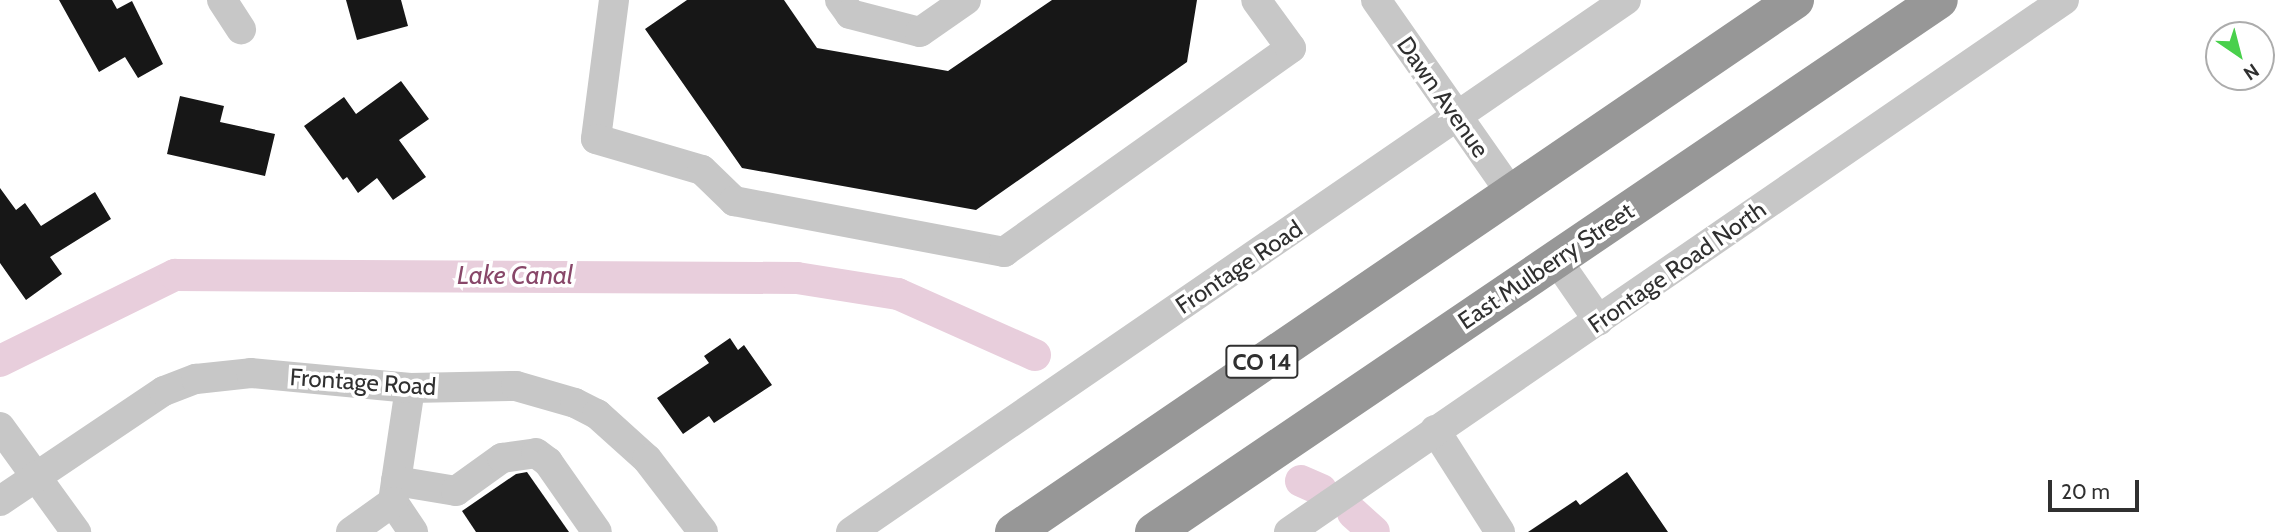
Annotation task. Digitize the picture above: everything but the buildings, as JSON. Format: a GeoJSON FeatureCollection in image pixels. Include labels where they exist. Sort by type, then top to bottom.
{"type":"FeatureCollection","features":[{"type":"Feature","properties":{"kind":"highway","name":"CO 14"},"geometry":{"type":"LineString","coordinates":[[1014,532],[1795,0]]}},
{"type":"Feature","properties":{"kind":"highway","name":"East Mulberry Street"},"geometry":{"type":"LineString","coordinates":[[1154,532],[1940,0]]}},
{"type":"Feature","properties":{"kind":"street"},"geometry":{"type":"LineString","coordinates":[[222,0],[241,29]]}},
{"type":"Feature","properties":{"kind":"street"},"geometry":{"type":"LineString","coordinates":[[614,0],[596,139],[702,170],[734,201],[1004,252],[1291,48],[1256,0]]}},
{"type":"Feature","properties":{"kind":"street"},"geometry":{"type":"LineString","coordinates":[[840,0],[850,14],[920,33],[966,0]]}},
{"type":"Feature","properties":{"kind":"street","name":"Dawn Avenue"},"geometry":{"type":"LineString","coordinates":[[1377,0],[1511,193]]}},
{"type":"Feature","properties":{"kind":"street","name":"Frontage Road"},"geometry":{"type":"LineString","coordinates":[[851,532],[1626,0]]}},
{"type":"Feature","properties":{"kind":"street","name":"Frontage Road North"},"geometry":{"type":"LineString","coordinates":[[1289,532],[2064,0]]}},
{"type":"Feature","properties":{"kind":"street"},"geometry":{"type":"LineString","coordinates":[[1556,259],[1599,321]]}},
{"type":"Feature","properties":{"kind":"street","name":"Frontage Road"},"geometry":{"type":"LineString","coordinates":[[0,501],[164,391],[196,379],[251,373],[410,388],[516,386],[575,403],[597,414],[647,458],[703,532]]}},
{"type":"Feature","properties":{"kind":"street"},"geometry":{"type":"LineString","coordinates":[[410,388],[395,491],[413,532]]}},
{"type":"Feature","properties":{"kind":"street"},"geometry":{"type":"LineString","coordinates":[[0,427],[76,532]]}},
{"type":"Feature","properties":{"kind":"street"},"geometry":{"type":"LineString","coordinates":[[1435,430],[1500,532]]}},
{"type":"Feature","properties":{"kind":"street"},"geometry":{"type":"LineString","coordinates":[[351,532],[395,491],[456,491],[502,458],[536,453],[548,462],[597,532]]}},
{"type":"Feature","properties":{"kind":"waterway","name":"Lake Canal"},"geometry":{"type":"LineString","coordinates":[[0,361],[175,275],[797,278],[898,294],[1035,355]]}},
{"type":"Feature","properties":{"kind":"waterway","name":"Lake Canal"},"geometry":{"type":"LineString","coordinates":[[1301,481],[1321,490]]}},
{"type":"Feature","properties":{"kind":"waterway","name":"Lake Canal"},"geometry":{"type":"LineString","coordinates":[[1353,513],[1374,532]]}}]}
